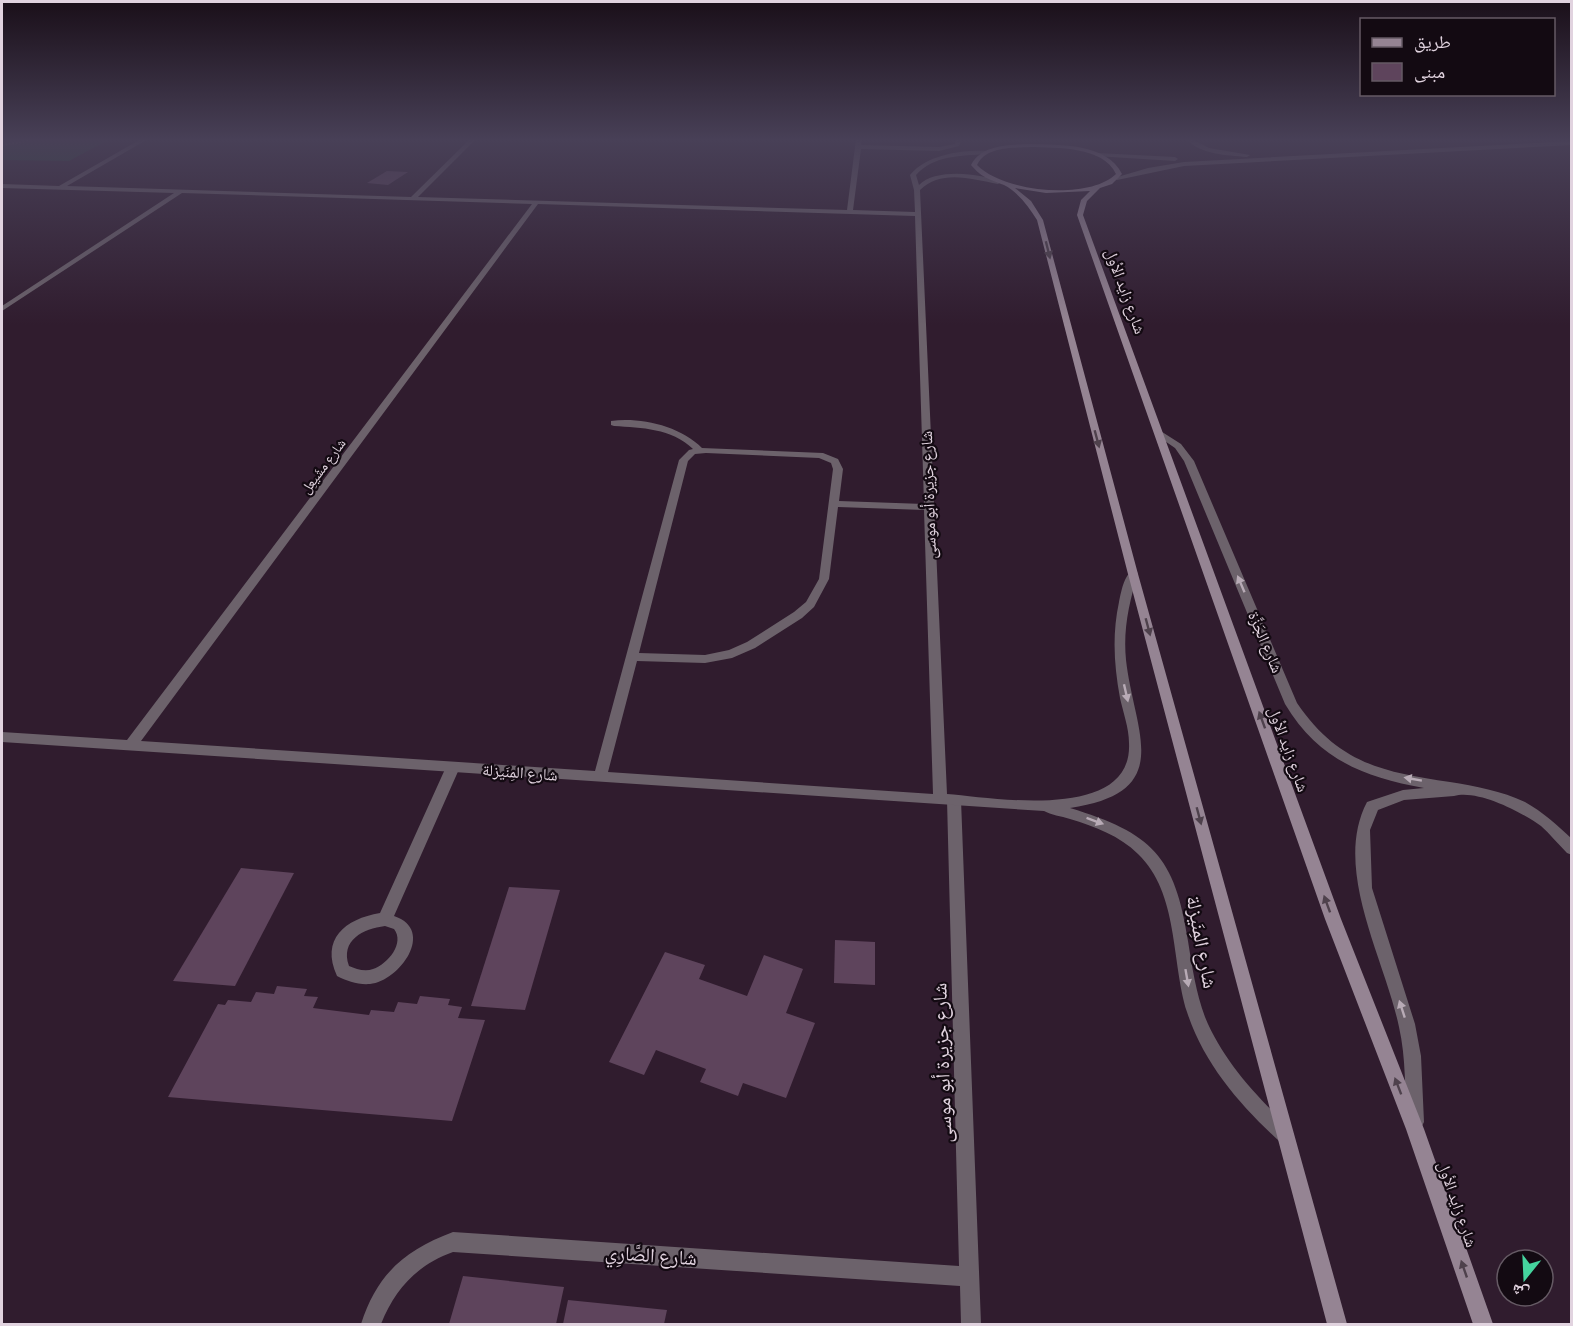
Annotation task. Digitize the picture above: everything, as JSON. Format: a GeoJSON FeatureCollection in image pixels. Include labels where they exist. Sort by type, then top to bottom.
{"type":"FeatureCollection","features":[{"type":"Feature","properties":{"kind":"main road"},"geometry":{"type":"LineString","coordinates":[[1027,201],[1040,220],[1133,574],[1337,1324]]}},
{"type":"Feature","properties":{"kind":"main road","name":"شارع زايد الأول"},"geometry":{"type":"LineString","coordinates":[[1084,201],[1080,215],[1333,919],[1415,1129],[1483,1324]]}},
{"type":"Feature","properties":{"kind":"street"},"geometry":{"type":"LineString","coordinates":[[2,309],[166,201]]}},
{"type":"Feature","properties":{"kind":"street"},"geometry":{"type":"LineString","coordinates":[[490,201],[916,214]]}},
{"type":"Feature","properties":{"kind":"street"},"geometry":{"type":"LineString","coordinates":[[850,212],[851,201]]}},
{"type":"Feature","properties":{"kind":"street","name":"شارع جزيرة أبو موسى"},"geometry":{"type":"LineString","coordinates":[[917,201],[928,507],[947,800],[970,1277],[970,1324]]}},
{"type":"Feature","properties":{"kind":"street","name":"شارع مشَيعِل"},"geometry":{"type":"LineString","coordinates":[[130,746],[537,202]]}},
{"type":"Feature","properties":{"kind":"street"},"geometry":{"type":"LineString","coordinates":[[614,423],[669,430],[685,437],[699,450]]}},
{"type":"Feature","properties":{"kind":"street","name":"شارع الجَزَّة"},"geometry":{"type":"LineString","coordinates":[[1159,433],[1178,446],[1189,461],[1291,704],[1304,723],[1341,756],[1368,769],[1471,790],[1521,806],[1551,827],[1572,849]]}},
{"type":"Feature","properties":{"kind":"street"},"geometry":{"type":"LineString","coordinates":[[600,777],[684,460],[699,450],[826,456],[835,461],[838,469],[824,579],[810,604],[798,615],[751,645],[732,654],[705,659],[632,657]]}},
{"type":"Feature","properties":{"kind":"street"},"geometry":{"type":"LineString","coordinates":[[833,504],[928,507]]}},
{"type":"Feature","properties":{"kind":"street","name":"شارع المِنَيزلة"},"geometry":{"type":"LineString","coordinates":[[2,737],[1039,806],[1083,802],[1105,795],[1127,779],[1134,767],[1137,755],[1118,659],[1122,605],[1133,574]]}},
{"type":"Feature","properties":{"kind":"street"},"geometry":{"type":"LineString","coordinates":[[385,919],[453,767]]}},
{"type":"Feature","properties":{"kind":"street","name":"شارع الجَزَّة"},"geometry":{"type":"LineString","coordinates":[[1415,1129],[1413,1056],[1407,1024],[1365,888],[1363,830],[1372,806],[1403,795],[1471,790]]}},
{"type":"Feature","properties":{"kind":"street","name":"شارع المِنَيزلة"},"geometry":{"type":"LineString","coordinates":[[1039,806],[1095,820],[1114,828],[1131,838],[1158,866],[1168,882],[1173,899],[1190,994],[1199,1022],[1231,1079],[1254,1108],[1285,1135]]}},
{"type":"Feature","properties":{"kind":"street"},"geometry":{"type":"LineString","coordinates":[[385,919],[399,925],[406,936],[403,951],[392,966],[375,976],[357,978],[343,971],[337,959],[340,944],[351,930],[368,921],[385,919]]}},
{"type":"Feature","properties":{"kind":"street","name":"شارع الصَّارِي"},"geometry":{"type":"LineString","coordinates":[[371,1324],[378,1304],[393,1281],[411,1263],[431,1249],[453,1242],[970,1277]]}},
{"type":"Feature","properties":{"kind":"building"},"geometry":{"type":"Polygon","coordinates":[[[241,868],[294,873],[235,986],[173,981],[241,868]]]}},
{"type":"Feature","properties":{"kind":"building"},"geometry":{"type":"Polygon","coordinates":[[[509,887],[560,890],[525,1010],[471,1006],[509,887]]]}},
{"type":"Feature","properties":{"kind":"building"},"geometry":{"type":"Polygon","coordinates":[[[835,940],[875,942],[875,985],[834,983],[835,940]]]}},
{"type":"Feature","properties":{"kind":"building"},"geometry":{"type":"Polygon","coordinates":[[[665,952],[705,965],[699,979],[747,996],[764,955],[803,969],[786,1013],[815,1023],[786,1098],[743,1083],[738,1096],[700,1082],[706,1069],[656,1050],[644,1075],[609,1062],[665,952]]]}},
{"type":"Feature","properties":{"kind":"building"},"geometry":{"type":"Polygon","coordinates":[[[277,986],[307,989],[304,996],[318,997],[313,1008],[369,1015],[371,1010],[394,1012],[398,1002],[417,1004],[420,996],[450,999],[448,1005],[462,1007],[458,1018],[485,1020],[452,1121],[168,1097],[218,1004],[225,1005],[228,1000],[251,1002],[256,992],[274,994],[277,986]]]}},
{"type":"Feature","properties":{"kind":"building"},"geometry":{"type":"Polygon","coordinates":[[[463,1276],[564,1287],[556,1324],[449,1324],[463,1276]]]}},
{"type":"Feature","properties":{"kind":"building"},"geometry":{"type":"Polygon","coordinates":[[[568,1300],[667,1310],[664,1324],[563,1324],[568,1300]]]}}]}
